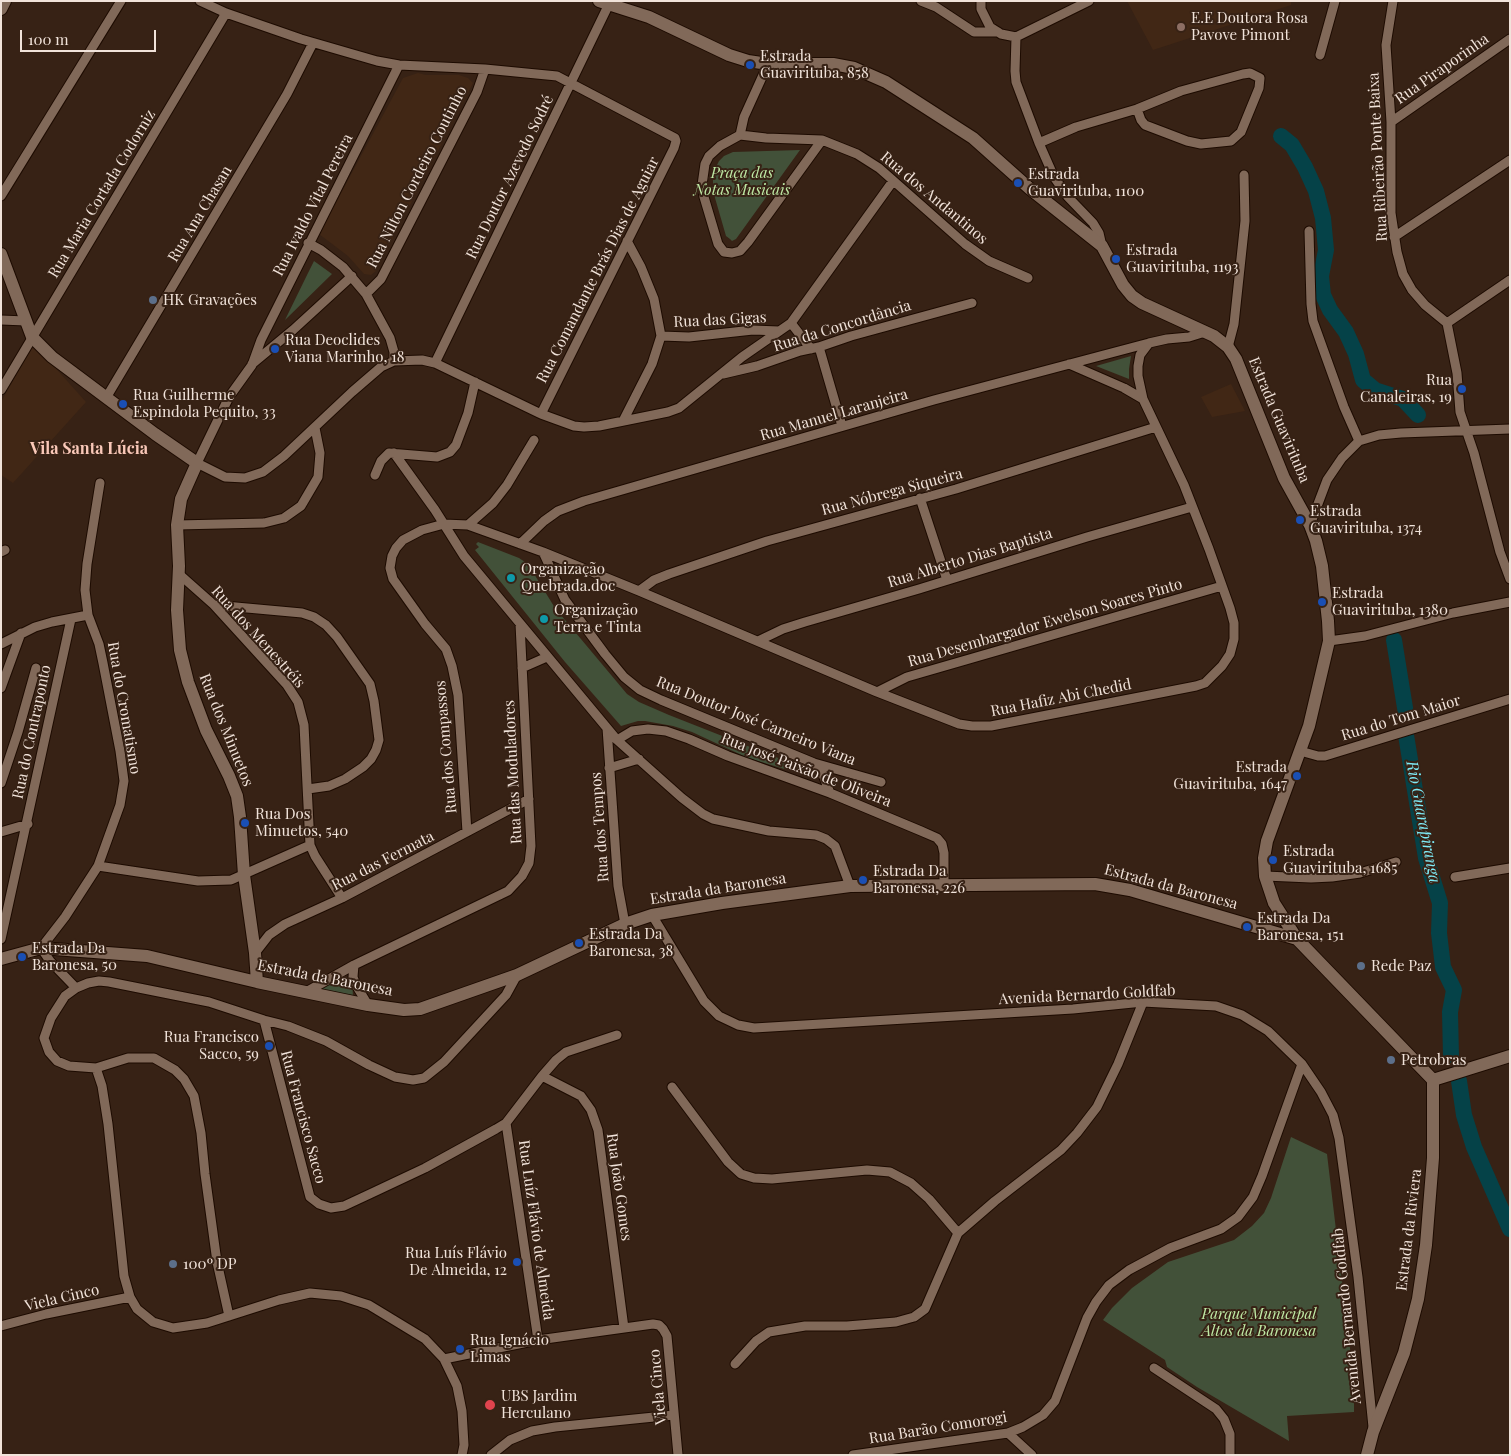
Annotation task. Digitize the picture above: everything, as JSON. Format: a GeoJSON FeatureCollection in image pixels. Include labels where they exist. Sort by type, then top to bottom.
{"type":"FeatureCollection","features":[{"type":"Feature","properties":{"kind":"street"},"geometry":{"type":"LineString","coordinates":[[1,9],[6,1]]}},
{"type":"Feature","properties":{"kind":"street"},"geometry":{"type":"LineString","coordinates":[[1,196],[121,1]]}},
{"type":"Feature","properties":{"kind":"street"},"geometry":{"type":"LineString","coordinates":[[200,1],[226,13],[313,43],[377,61],[399,65],[485,68],[545,74],[557,76],[572,83]]}},
{"type":"Feature","properties":{"kind":"street"},"geometry":{"type":"LineString","coordinates":[[920,1],[936,7],[966,29],[974,32],[998,32],[1016,36],[1089,1]]}},
{"type":"Feature","properties":{"kind":"street"},"geometry":{"type":"LineString","coordinates":[[980,1],[981,9],[990,27],[998,32]]}},
{"type":"Feature","properties":{"kind":"street"},"geometry":{"type":"LineString","coordinates":[[1320,55],[1335,1]]}},
{"type":"Feature","properties":{"kind":"street","name":"Rua Ribeirão Ponte Baixa"},"geometry":{"type":"LineString","coordinates":[[1393,1],[1386,45],[1391,122],[1390,196],[1396,252],[1403,274],[1412,290],[1424,305],[1448,323]]}},
{"type":"Feature","properties":{"kind":"street","name":"Estrada Guavirituba"},"geometry":{"type":"LineString","coordinates":[[604,3],[649,17],[748,61],[768,64],[833,64],[854,68],[886,82],[973,138],[1029,188],[1102,246],[1123,285],[1132,296],[1142,303],[1214,336],[1228,347],[1236,360],[1284,478],[1310,525],[1322,566],[1327,602],[1329,641],[1309,726],[1267,841],[1264,858],[1265,876],[1274,903],[1297,939],[1433,1080]]}},
{"type":"Feature","properties":{"kind":"street","name":"Rua Doutor Azevedo Sodré"},"geometry":{"type":"LineString","coordinates":[[435,363],[572,83],[604,3]]}},
{"type":"Feature","properties":{"kind":"street","name":"Rua Maria Cortada Codorniz"},"geometry":{"type":"LineString","coordinates":[[1,390],[226,13]]}},
{"type":"Feature","properties":{"kind":"street"},"geometry":{"type":"LineString","coordinates":[[1016,36],[1016,82],[1039,143],[1054,177],[1068,196],[1093,223],[1099,233],[1102,246]]}},
{"type":"Feature","properties":{"kind":"street","name":"Rua Piraporinha"},"geometry":{"type":"LineString","coordinates":[[1391,122],[1510,39]]}},
{"type":"Feature","properties":{"kind":"street","name":"Rua Ana Chasan"},"geometry":{"type":"LineString","coordinates":[[106,398],[287,94],[313,43]]}},
{"type":"Feature","properties":{"kind":"street"},"geometry":{"type":"LineString","coordinates":[[768,64],[747,110],[740,135],[720,146],[709,156],[705,164],[702,185],[704,197],[718,244],[724,252],[740,251],[748,242],[822,140]]}},
{"type":"Feature","properties":{"kind":"street","name":"Rua Ivaldo Vital Pereira"},"geometry":{"type":"LineString","coordinates":[[197,463],[230,397],[252,365],[261,340],[308,243],[399,65]]}},
{"type":"Feature","properties":{"kind":"street","name":"Rua Nilton Cordeiro Coutinho"},"geometry":{"type":"LineString","coordinates":[[366,294],[380,279],[477,92],[485,68]]}},
{"type":"Feature","properties":{"kind":"street"},"geometry":{"type":"LineString","coordinates":[[1039,143],[1076,127],[1138,109],[1181,91],[1243,74],[1250,73],[1260,78],[1259,88],[1241,132],[1231,141],[1201,144],[1188,141],[1145,125],[1141,120],[1138,109]]}},
{"type":"Feature","properties":{"kind":"street","name":"Rua Comandante Brás Dias de Aguiar"},"geometry":{"type":"LineString","coordinates":[[541,414],[676,141],[674,138],[572,83]]}},
{"type":"Feature","properties":{"kind":"street","name":"Rua dos Andantinos"},"geometry":{"type":"LineString","coordinates":[[740,135],[822,140],[857,154],[879,168],[965,244],[989,261],[1028,278]]}},
{"type":"Feature","properties":{"kind":"street"},"geometry":{"type":"LineString","coordinates":[[1394,237],[1510,160]]}},
{"type":"Feature","properties":{"kind":"street"},"geometry":{"type":"LineString","coordinates":[[1228,347],[1234,324],[1245,221],[1244,175]]}},
{"type":"Feature","properties":{"kind":"street"},"geometry":{"type":"LineString","coordinates":[[1,254],[32,337],[52,357],[197,463],[226,477],[245,478],[263,472],[284,456],[381,367],[394,362],[422,360],[435,363],[541,414],[574,426],[584,427],[622,421],[679,408],[756,346],[791,323],[892,181]]}},
{"type":"Feature","properties":{"kind":"street"},"geometry":{"type":"LineString","coordinates":[[1309,231],[1313,321],[1344,407],[1359,441]]}},
{"type":"Feature","properties":{"kind":"street"},"geometry":{"type":"LineString","coordinates":[[622,421],[652,364],[661,336],[654,299],[639,262],[627,241]]}},
{"type":"Feature","properties":{"kind":"street"},"geometry":{"type":"LineString","coordinates":[[308,243],[332,258],[352,276],[366,294],[390,338],[394,352],[394,362]]}},
{"type":"Feature","properties":{"kind":"street"},"geometry":{"type":"LineString","coordinates":[[252,365],[352,276]]}},
{"type":"Feature","properties":{"kind":"street"},"geometry":{"type":"LineString","coordinates":[[1510,280],[1448,323],[1457,374],[1460,412],[1474,454],[1500,552],[1510,579]]}},
{"type":"Feature","properties":{"kind":"street","name":"Rua da Concordância"},"geometry":{"type":"LineString","coordinates":[[719,376],[851,336],[972,303]]}},
{"type":"Feature","properties":{"kind":"street"},"geometry":{"type":"LineString","coordinates":[[1,320],[26,321]]}},
{"type":"Feature","properties":{"kind":"street"},"geometry":{"type":"LineString","coordinates":[[791,323],[815,348],[842,426]]}},
{"type":"Feature","properties":{"kind":"street","name":"Rua Manuel Laranjeira"},"geometry":{"type":"LineString","coordinates":[[1168,339],[1184,331],[1190,324]]}},
{"type":"Feature","properties":{"kind":"street","name":"Rua das Gigas"},"geometry":{"type":"LineString","coordinates":[[661,336],[689,337],[753,330],[779,331]]}},
{"type":"Feature","properties":{"kind":"street","name":"Rua Manuel Laranjeira"},"geometry":{"type":"LineString","coordinates":[[520,544],[544,521],[558,511],[584,501],[842,426],[1069,364],[1148,343],[1189,337],[1206,332]]}},
{"type":"Feature","properties":{"kind":"street","name":"Rua Hafiz Abi Chedid"},"geometry":{"type":"LineString","coordinates":[[468,525],[640,590],[877,692],[959,724],[990,726],[1196,686],[1205,683],[1222,666],[1230,654],[1234,639],[1234,623],[1192,507],[1143,399],[1138,366],[1140,355],[1148,343]]}},
{"type":"Feature","properties":{"kind":"street"},"geometry":{"type":"LineString","coordinates":[[1069,364],[1124,388],[1143,399]]}},
{"type":"Feature","properties":{"kind":"street"},"geometry":{"type":"LineString","coordinates":[[375,475],[384,456],[389,453],[437,457],[450,452],[456,445],[468,413],[475,382]]}},
{"type":"Feature","properties":{"kind":"street","name":"Rua Nóbrega Siqueira"},"geometry":{"type":"LineString","coordinates":[[640,590],[654,580],[669,574],[767,541],[956,489],[1156,427]]}},
{"type":"Feature","properties":{"kind":"street"},"geometry":{"type":"LineString","coordinates":[[177,525],[264,523],[284,518],[301,506],[318,477],[320,453],[315,428]]}},
{"type":"Feature","properties":{"kind":"street"},"geometry":{"type":"LineString","coordinates":[[1310,525],[1327,480],[1342,458],[1359,441],[1380,435],[1510,429]]}},
{"type":"Feature","properties":{"kind":"street"},"geometry":{"type":"LineString","coordinates":[[468,525],[493,503],[507,485],[534,440]]}},
{"type":"Feature","properties":{"kind":"street"},"geometry":{"type":"LineString","coordinates":[[394,453],[436,510],[464,556],[616,740],[682,798],[713,819],[769,831],[816,835],[826,839],[835,846],[850,886]]}},
{"type":"Feature","properties":{"kind":"street","name":"Rua dos Minuetos"},"geometry":{"type":"LineString","coordinates":[[197,463],[181,499],[177,525],[179,574],[177,610],[180,650],[188,682],[206,730],[237,796],[257,982]]}},
{"type":"Feature","properties":{"kind":"street","name":"Rua do Cromatismo"},"geometry":{"type":"LineString","coordinates":[[41,948],[65,917],[98,866],[120,805],[124,781],[99,644],[88,615],[85,590],[87,564],[100,483]]}},
{"type":"Feature","properties":{"kind":"street"},"geometry":{"type":"LineString","coordinates":[[920,498],[947,580]]}},
{"type":"Feature","properties":{"kind":"street","name":"Rua Alberto Dias Baptista"},"geometry":{"type":"LineString","coordinates":[[758,641],[790,627],[1192,507]]}},
{"type":"Feature","properties":{"kind":"street","name":"Rua dos Compassos"},"geometry":{"type":"LineString","coordinates":[[467,832],[458,695],[452,666],[446,649],[425,624],[394,579],[390,568],[392,556],[403,540],[422,530],[444,524],[468,525]]}},
{"type":"Feature","properties":{"kind":"street","name":"Rua Doutor José Carneiro Viana"},"geometry":{"type":"LineString","coordinates":[[543,552],[565,600],[624,677],[640,690],[814,763],[881,782]]}},
{"type":"Feature","properties":{"kind":"street","name":"Rua dos Menestréis"},"geometry":{"type":"LineString","coordinates":[[179,574],[214,605],[287,685],[298,702],[304,726],[310,845],[342,898]]}},
{"type":"Feature","properties":{"kind":"street","name":"Rua Desembargador Ewelson Soares Pinto"},"geometry":{"type":"LineString","coordinates":[[877,692],[915,675],[1222,586]]}},
{"type":"Feature","properties":{"kind":"street"},"geometry":{"type":"LineString","coordinates":[[1329,641],[1364,636],[1453,613],[1510,602]]}},
{"type":"Feature","properties":{"kind":"street"},"geometry":{"type":"LineString","coordinates":[[214,605],[302,613],[314,617],[326,625],[337,637],[370,684],[379,740],[371,759],[363,768],[330,786],[308,789]]}},
{"type":"Feature","properties":{"kind":"street"},"geometry":{"type":"LineString","coordinates":[[1,644],[21,633],[52,622],[88,615]]}},
{"type":"Feature","properties":{"kind":"street","name":"Rua do Contraponto"},"geometry":{"type":"LineString","coordinates":[[1,939],[28,824],[53,697],[71,619]]}},
{"type":"Feature","properties":{"kind":"street","name":"Rua das Moduladores"},"geometry":{"type":"LineString","coordinates":[[306,992],[354,965],[508,890],[522,876],[529,863],[531,846],[520,624]]}},
{"type":"Feature","properties":{"kind":"street"},"geometry":{"type":"LineString","coordinates":[[1,688],[21,633]]}},
{"type":"Feature","properties":{"kind":"street"},"geometry":{"type":"LineString","coordinates":[[522,668],[547,657]]}},
{"type":"Feature","properties":{"kind":"street"},"geometry":{"type":"LineString","coordinates":[[1,783],[27,704],[36,668]]}},
{"type":"Feature","properties":{"kind":"street","name":"Rua do Tom Maior"},"geometry":{"type":"LineString","coordinates":[[1300,751],[1325,756],[1510,698]]}},
{"type":"Feature","properties":{"kind":"street","name":"Rua dos Tempos"},"geometry":{"type":"LineString","coordinates":[[607,728],[618,886],[625,924]]}},
{"type":"Feature","properties":{"kind":"street","name":"Rua José Paixão de Oliveira"},"geometry":{"type":"LineString","coordinates":[[616,740],[632,731],[648,729],[666,731],[830,793],[937,838],[942,844],[944,852],[944,885]]}},
{"type":"Feature","properties":{"kind":"street"},"geometry":{"type":"LineString","coordinates":[[609,768],[639,759]]}},
{"type":"Feature","properties":{"kind":"street"},"geometry":{"type":"LineString","coordinates":[[814,763],[822,772],[830,793]]}},
{"type":"Feature","properties":{"kind":"street","name":"Rua das Fermata"},"geometry":{"type":"LineString","coordinates":[[255,953],[269,935],[285,924],[342,898],[528,799]]}},
{"type":"Feature","properties":{"kind":"street"},"geometry":{"type":"LineString","coordinates":[[1,832],[28,824]]}},
{"type":"Feature","properties":{"kind":"street"},"geometry":{"type":"LineString","coordinates":[[98,866],[198,881],[231,880],[310,845]]}},
{"type":"Feature","properties":{"kind":"street"},"geometry":{"type":"LineString","coordinates":[[1265,876],[1332,877],[1360,873],[1396,862]]}},
{"type":"Feature","properties":{"kind":"street"},"geometry":{"type":"LineString","coordinates":[[1455,877],[1510,868]]}},
{"type":"Feature","properties":{"kind":"street","name":"Estrada da Baronesa"},"geometry":{"type":"LineString","coordinates":[[1,959],[41,948],[147,956],[257,982],[368,1005],[404,1010],[420,1009],[517,975],[625,924],[652,914],[850,886],[1095,884],[1114,886],[1297,939]]}},
{"type":"Feature","properties":{"kind":"street","name":"Avenida Bernardo Goldfab"},"geometry":{"type":"LineString","coordinates":[[652,914],[704,1001],[719,1016],[738,1025],[754,1028],[1073,1009],[1143,1002],[1216,1006],[1242,1015],[1268,1031],[1302,1064],[1321,1092],[1333,1116],[1339,1138],[1358,1277],[1373,1432]]}},
{"type":"Feature","properties":{"kind":"street"},"geometry":{"type":"LineString","coordinates":[[41,948],[50,961],[76,988]]}},
{"type":"Feature","properties":{"kind":"street"},"geometry":{"type":"LineString","coordinates":[[354,965],[353,977],[368,1005]]}},
{"type":"Feature","properties":{"kind":"street","name":"Rua Francisco Sacco"},"geometry":{"type":"LineString","coordinates":[[517,975],[506,995],[444,1062],[424,1078],[413,1080],[395,1077],[326,1041],[288,1026],[264,1020],[310,1197],[320,1204],[331,1208],[344,1206],[425,1168],[506,1123],[542,1076],[566,1052],[618,1036]]}},
{"type":"Feature","properties":{"kind":"street"},"geometry":{"type":"LineString","coordinates":[[229,1316],[217,1262],[201,1133],[194,1096],[184,1080],[175,1070],[154,1058],[128,1058],[96,1068],[69,1066],[57,1061],[49,1052],[44,1038],[51,1018],[65,996],[76,988],[94,982],[109,982],[209,1002],[264,1020]]}},
{"type":"Feature","properties":{"kind":"street"},"geometry":{"type":"LineString","coordinates":[[735,1364],[756,1341],[769,1332],[805,1326],[847,1326],[896,1322],[914,1318],[925,1309],[958,1233],[1002,1195],[1061,1150],[1077,1133],[1101,1098],[1118,1064],[1143,1002]]}},
{"type":"Feature","properties":{"kind":"street"},"geometry":{"type":"LineString","coordinates":[[1433,1080],[1510,1056]]}},
{"type":"Feature","properties":{"kind":"street","name":"Rua Barão Comorogi"},"geometry":{"type":"LineString","coordinates":[[853,1455],[1008,1433],[1023,1427],[1043,1415],[1055,1401],[1087,1318],[1096,1302],[1109,1286],[1129,1270],[1162,1253],[1221,1229],[1238,1217],[1253,1197],[1302,1064]]}},
{"type":"Feature","properties":{"kind":"street"},"geometry":{"type":"LineString","coordinates":[[96,1068],[102,1086],[108,1124],[124,1276],[130,1297],[137,1309],[152,1322],[173,1328],[208,1323],[279,1300],[310,1293],[341,1296],[369,1305],[425,1339],[444,1359],[457,1386],[462,1411],[464,1445],[462,1455]]}},
{"type":"Feature","properties":{"kind":"street","name":"Rua João Gomes"},"geometry":{"type":"LineString","coordinates":[[542,1076],[580,1096],[591,1110],[598,1130],[624,1328]]}},
{"type":"Feature","properties":{"kind":"street","name":"Estrada da Riviera"},"geometry":{"type":"LineString","coordinates":[[1367,1455],[1373,1432],[1404,1353],[1418,1299],[1426,1245],[1434,1158],[1433,1080]]}},
{"type":"Feature","properties":{"kind":"street"},"geometry":{"type":"LineString","coordinates":[[672,1087],[728,1162],[741,1174],[754,1178],[772,1179],[867,1170],[890,1172],[917,1188],[958,1233]]}},
{"type":"Feature","properties":{"kind":"street","name":"Rua Luíz Flávio de Almeida"},"geometry":{"type":"LineString","coordinates":[[506,1123],[538,1340]]}},
{"type":"Feature","properties":{"kind":"street","name":"Viela Cinco"},"geometry":{"type":"LineString","coordinates":[[1,1326],[46,1314],[130,1297]]}},
{"type":"Feature","properties":{"kind":"street","name":"Viela Cinco"},"geometry":{"type":"LineString","coordinates":[[624,1328],[652,1324],[659,1325],[664,1329],[667,1336],[678,1455]]}},
{"type":"Feature","properties":{"kind":"street"},"geometry":{"type":"LineString","coordinates":[[444,1359],[538,1340],[624,1328]]}},
{"type":"Feature","properties":{"kind":"street"},"geometry":{"type":"LineString","coordinates":[[1154,1368],[1216,1409],[1224,1419],[1230,1434],[1230,1455]]}},
{"type":"Feature","properties":{"kind":"street"},"geometry":{"type":"LineString","coordinates":[[491,1455],[510,1440],[532,1431],[674,1415]]}},
{"type":"Feature","properties":{"kind":"street"},"geometry":{"type":"LineString","coordinates":[[1008,1433],[1032,1455]]}},
{"type":"Feature","properties":{"kind":"shaded area","name":"E.E Doutora Rosa Pavove Pimont"},"geometry":{"type":"Polygon","coordinates":[[[1127,1],[1291,1],[1291,5],[1153,50],[1127,1]]]}},
{"type":"Feature","properties":{"kind":"shaded area"},"geometry":{"type":"Polygon","coordinates":[[[418,73],[426,75],[459,75],[468,78],[473,83],[376,271],[371,275],[364,274],[348,256],[319,234],[403,78],[418,73]]]}},
{"type":"Feature","properties":{"kind":"shaded area"},"geometry":{"type":"Polygon","coordinates":[[[32,347],[42,353],[86,402],[13,483],[1,475],[1,402],[32,347]]]}},
{"type":"Feature","properties":{"kind":"shaded area"},"geometry":{"type":"Polygon","coordinates":[[[1231,384],[1245,411],[1212,417],[1201,397],[1231,384]]]}},
{"type":"Feature","properties":{"kind":"green space","name":"Praça das Notas Musicais"},"geometry":{"type":"Polygon","coordinates":[[[800,150],[736,239],[732,241],[726,236],[713,191],[713,173],[719,161],[724,156],[733,152],[800,150]]]}},
{"type":"Feature","properties":{"kind":"green space"},"geometry":{"type":"Polygon","coordinates":[[[314,261],[332,274],[285,320],[308,273],[314,261]]]}},
{"type":"Feature","properties":{"kind":"green space"},"geometry":{"type":"Polygon","coordinates":[[[1131,356],[1129,379],[1096,366],[1131,356]]]}},
{"type":"Feature","properties":{"kind":"green space"},"geometry":{"type":"Polygon","coordinates":[[[478,542],[519,558],[528,564],[555,608],[627,694],[639,702],[669,715],[806,769],[814,778],[748,758],[692,732],[673,726],[638,721],[621,726],[565,662],[475,550],[479,547],[476,544],[478,542]]]}},
{"type":"Feature","properties":{"kind":"green space"},"geometry":{"type":"Polygon","coordinates":[[[352,978],[353,997],[318,988],[352,978]]]}},
{"type":"Feature","properties":{"kind":"green space","name":"Parque Municipal Altos da Baronesa"},"geometry":{"type":"Polygon","coordinates":[[[1291,1137],[1327,1154],[1354,1382],[1354,1412],[1287,1416],[1289,1441],[1197,1387],[1167,1367],[1165,1360],[1103,1320],[1132,1288],[1168,1262],[1234,1240],[1252,1226],[1264,1213],[1271,1198],[1291,1137]]]}},
{"type":"Feature","properties":{"kind":"waterway","name":"Rio Guarapiranga"},"geometry":{"type":"LineString","coordinates":[[1281,136],[1292,145],[1316,191],[1323,218],[1326,250],[1321,276],[1323,295],[1330,310],[1346,332],[1356,354],[1363,380],[1375,390],[1403,399],[1418,415]]}},
{"type":"Feature","properties":{"kind":"waterway","name":"Rio Guarapiranga"},"geometry":{"type":"LineString","coordinates":[[1394,640],[1406,714]]}},
{"type":"Feature","properties":{"kind":"waterway","name":"Rio Guarapiranga"},"geometry":{"type":"LineString","coordinates":[[1406,735],[1426,858],[1440,903],[1439,933],[1443,967],[1454,990],[1450,1012],[1451,1056]]}},
{"type":"Feature","properties":{"kind":"waterway","name":"Rio Guarapiranga"},"geometry":{"type":"LineString","coordinates":[[1459,1081],[1464,1115],[1474,1147],[1510,1229]]}},
{"type":"Feature","properties":{"kind":"place","name":"E.E Doutora Rosa Pavove Pimont"},"geometry":{"type":"Point","coordinates":[1181,27]}},
{"type":"Feature","properties":{"kind":"place","name":"Estrada Guavirituba, 858"},"geometry":{"type":"Point","coordinates":[750,65]}},
{"type":"Feature","properties":{"kind":"place","name":"Estrada Guavirituba, 1100"},"geometry":{"type":"Point","coordinates":[1018,183]}},
{"type":"Feature","properties":{"kind":"place","name":"Estrada Guavirituba, 1193"},"geometry":{"type":"Point","coordinates":[1116,259]}},
{"type":"Feature","properties":{"kind":"place","name":"HK Gravações"},"geometry":{"type":"Point","coordinates":[153,300]}},
{"type":"Feature","properties":{"kind":"place","name":"Rua Deoclides Viana Marinho, 18"},"geometry":{"type":"Point","coordinates":[275,349]}},
{"type":"Feature","properties":{"kind":"place","name":"Rua Canaleiras, 19"},"geometry":{"type":"Point","coordinates":[1462,389]}},
{"type":"Feature","properties":{"kind":"place","name":"Rua Guilherme Espindola Pequito, 33"},"geometry":{"type":"Point","coordinates":[123,404]}},
{"type":"Feature","properties":{"kind":"place","name":"Estrada Guavirituba, 1374"},"geometry":{"type":"Point","coordinates":[1300,520]}},
{"type":"Feature","properties":{"kind":"place","name":"Organização Quebrada.doc"},"geometry":{"type":"Point","coordinates":[511,578]}},
{"type":"Feature","properties":{"kind":"place","name":"Estrada Guavirituba, 1380"},"geometry":{"type":"Point","coordinates":[1322,602]}},
{"type":"Feature","properties":{"kind":"place","name":"Organização Terra e Tinta"},"geometry":{"type":"Point","coordinates":[544,619]}},
{"type":"Feature","properties":{"kind":"place","name":"Estrada Guavirituba, 1647"},"geometry":{"type":"Point","coordinates":[1297,776]}},
{"type":"Feature","properties":{"kind":"place","name":"Rua Dos Minuetos, 540"},"geometry":{"type":"Point","coordinates":[245,823]}},
{"type":"Feature","properties":{"kind":"place","name":"Estrada Guavirituba, 1685"},"geometry":{"type":"Point","coordinates":[1273,860]}},
{"type":"Feature","properties":{"kind":"place","name":"Estrada Da Baronesa, 226"},"geometry":{"type":"Point","coordinates":[863,880]}},
{"type":"Feature","properties":{"kind":"place","name":"Estrada Da Baronesa, 151"},"geometry":{"type":"Point","coordinates":[1247,927]}},
{"type":"Feature","properties":{"kind":"place","name":"Estrada Da Baronesa, 38"},"geometry":{"type":"Point","coordinates":[579,943]}},
{"type":"Feature","properties":{"kind":"place","name":"Estrada Da Baronesa, 50"},"geometry":{"type":"Point","coordinates":[22,957]}},
{"type":"Feature","properties":{"kind":"place","name":"Rede Paz"},"geometry":{"type":"Point","coordinates":[1361,966]}},
{"type":"Feature","properties":{"kind":"place","name":"Rua Francisco Sacco, 59"},"geometry":{"type":"Point","coordinates":[269,1046]}},
{"type":"Feature","properties":{"kind":"place","name":"Petrobras"},"geometry":{"type":"Point","coordinates":[1391,1060]}},
{"type":"Feature","properties":{"kind":"place","name":"Rua Luís Flávio De Almeida, 12"},"geometry":{"type":"Point","coordinates":[517,1262]}},
{"type":"Feature","properties":{"kind":"place","name":"100º DP"},"geometry":{"type":"Point","coordinates":[173,1264]}},
{"type":"Feature","properties":{"kind":"place","name":"Rua Ignácio Limas"},"geometry":{"type":"Point","coordinates":[460,1349]}},
{"type":"Feature","properties":{"kind":"place","name":"UBS Jardim Herculano"},"geometry":{"type":"Point","coordinates":[490,1405]}},
{"type":"Feature","properties":{"kind":"district","name":"Vila Santa Lúcia"},"geometry":{"type":"Point","coordinates":[89,449]}}]}
